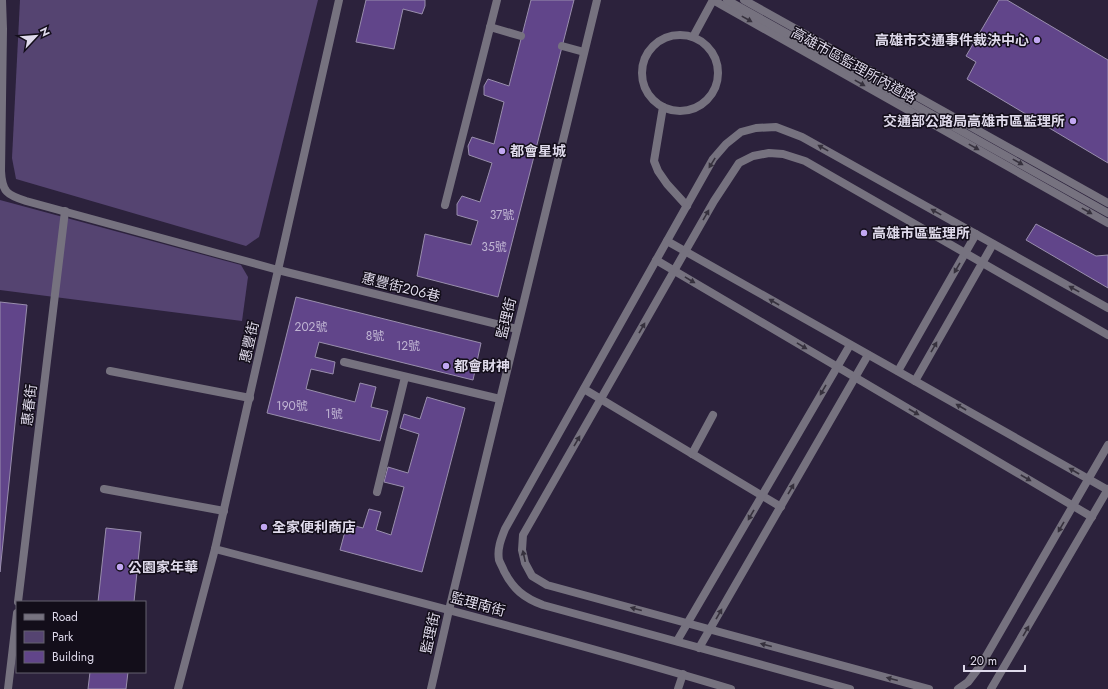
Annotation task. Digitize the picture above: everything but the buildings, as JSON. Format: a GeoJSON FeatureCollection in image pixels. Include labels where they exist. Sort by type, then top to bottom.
{"type":"FeatureCollection","features":[{"type":"Feature","properties":{"kind":"street","name":"惠豐街206巷"},"geometry":{"type":"LineString","coordinates":[[2,0],[1,172],[2,183],[6,192],[16,198],[26,201],[278,270],[517,329]]}},
{"type":"Feature","properties":{"kind":"street","name":"惠豐街"},"geometry":{"type":"LineString","coordinates":[[178,689],[224,511],[339,0]]}},
{"type":"Feature","properties":{"kind":"street"},"geometry":{"type":"LineString","coordinates":[[445,205],[497,0]]}},
{"type":"Feature","properties":{"kind":"street","name":"監理街"},"geometry":{"type":"LineString","coordinates":[[431,689],[597,0]]}},
{"type":"Feature","properties":{"kind":"street","name":"高雄市區監理所內道路"},"geometry":{"type":"LineString","coordinates":[[693,37],[713,0],[1108,223]]}},
{"type":"Feature","properties":{"kind":"street","name":"高雄市區監理所內道路"},"geometry":{"type":"LineString","coordinates":[[727,0],[1108,213]]}},
{"type":"Feature","properties":{"kind":"street","name":"高雄市區監理所內道路"},"geometry":{"type":"LineString","coordinates":[[744,0],[1108,203]]}},
{"type":"Feature","properties":{"kind":"street"},"geometry":{"type":"LineString","coordinates":[[490,27],[521,36]]}},
{"type":"Feature","properties":{"kind":"street"},"geometry":{"type":"LineString","coordinates":[[680,35],[693,37],[704,43],[712,52],[718,70],[715,88],[709,98],[693,109],[687,111],[675,111],[663,107],[653,100],[646,89],[642,77],[643,64],[648,53],[656,43],[668,37],[680,35]]}},
{"type":"Feature","properties":{"kind":"street"},"geometry":{"type":"LineString","coordinates":[[562,46],[584,52]]}},
{"type":"Feature","properties":{"kind":"street"},"geometry":{"type":"LineString","coordinates":[[663,107],[654,161],[658,171],[667,184],[687,206]]}},
{"type":"Feature","properties":{"kind":"street"},"geometry":{"type":"LineString","coordinates":[[850,689],[532,601],[517,591],[499,560],[499,546],[505,529],[713,159],[726,144],[741,132],[756,128],[776,128],[802,137],[1108,308]]}},
{"type":"Feature","properties":{"kind":"street"},"geometry":{"type":"LineString","coordinates":[[929,689],[547,585],[532,576],[525,563],[522,550],[523,535],[714,201],[738,163],[753,156],[769,153],[783,154],[805,161],[1108,335]]}},
{"type":"Feature","properties":{"kind":"street","name":"惠春街"},"geometry":{"type":"LineString","coordinates":[[18,601],[65,212]]}},
{"type":"Feature","properties":{"kind":"street"},"geometry":{"type":"LineString","coordinates":[[898,371],[976,234]]}},
{"type":"Feature","properties":{"kind":"street"},"geometry":{"type":"LineString","coordinates":[[667,241],[1108,490],[992,689]]}},
{"type":"Feature","properties":{"kind":"street"},"geometry":{"type":"LineString","coordinates":[[915,381],[993,244]]}},
{"type":"Feature","properties":{"kind":"street"},"geometry":{"type":"LineString","coordinates":[[656,260],[1092,517]]}},
{"type":"Feature","properties":{"kind":"street"},"geometry":{"type":"LineString","coordinates":[[677,641],[850,345]]}},
{"type":"Feature","properties":{"kind":"street"},"geometry":{"type":"LineString","coordinates":[[699,648],[868,355]]}},
{"type":"Feature","properties":{"kind":"street"},"geometry":{"type":"LineString","coordinates":[[344,362],[500,399]]}},
{"type":"Feature","properties":{"kind":"street"},"geometry":{"type":"LineString","coordinates":[[110,371],[250,398]]}},
{"type":"Feature","properties":{"kind":"street"},"geometry":{"type":"LineString","coordinates":[[377,492],[405,377]]}},
{"type":"Feature","properties":{"kind":"street"},"geometry":{"type":"LineString","coordinates":[[584,389],[781,507]]}},
{"type":"Feature","properties":{"kind":"street"},"geometry":{"type":"LineString","coordinates":[[692,454],[713,415]]}},
{"type":"Feature","properties":{"kind":"street"},"geometry":{"type":"LineString","coordinates":[[958,689],[968,682],[981,665],[1108,445]]}},
{"type":"Feature","properties":{"kind":"street"},"geometry":{"type":"LineString","coordinates":[[104,489],[224,511]]}},
{"type":"Feature","properties":{"kind":"street","name":"監理南街"},"geometry":{"type":"LineString","coordinates":[[215,549],[449,610],[683,674],[731,689]]}},
{"type":"Feature","properties":{"kind":"street"},"geometry":{"type":"LineString","coordinates":[[8,689],[16,621]]}},
{"type":"Feature","properties":{"kind":"street"},"geometry":{"type":"LineString","coordinates":[[678,689],[683,674]]}},
{"type":"Feature","properties":{"kind":"green space"},"geometry":{"type":"Polygon","coordinates":[[[20,0],[318,0],[259,237],[246,246],[16,179],[12,158],[20,0]]]}},
{"type":"Feature","properties":{"kind":"green space"},"geometry":{"type":"Polygon","coordinates":[[[0,200],[241,265],[248,277],[242,321],[0,290],[0,200]]]}},
{"type":"Feature","properties":{"kind":"place","name":"高雄市交通事件裁決中心"},"geometry":{"type":"Point","coordinates":[1037,40]}},
{"type":"Feature","properties":{"kind":"place","name":"交通部公路局高雄市區監理所"},"geometry":{"type":"Point","coordinates":[1073,121]}},
{"type":"Feature","properties":{"kind":"place","name":"都會星城"},"geometry":{"type":"Point","coordinates":[502,151]}},
{"type":"Feature","properties":{"kind":"place","name":"高雄市區監理所"},"geometry":{"type":"Point","coordinates":[864,233]}},
{"type":"Feature","properties":{"kind":"place","name":"都會財神"},"geometry":{"type":"Point","coordinates":[446,366]}},
{"type":"Feature","properties":{"kind":"place","name":"全家便利商店"},"geometry":{"type":"Point","coordinates":[264,527]}},
{"type":"Feature","properties":{"kind":"place","name":"公園家年華"},"geometry":{"type":"Point","coordinates":[120,567]}}]}
